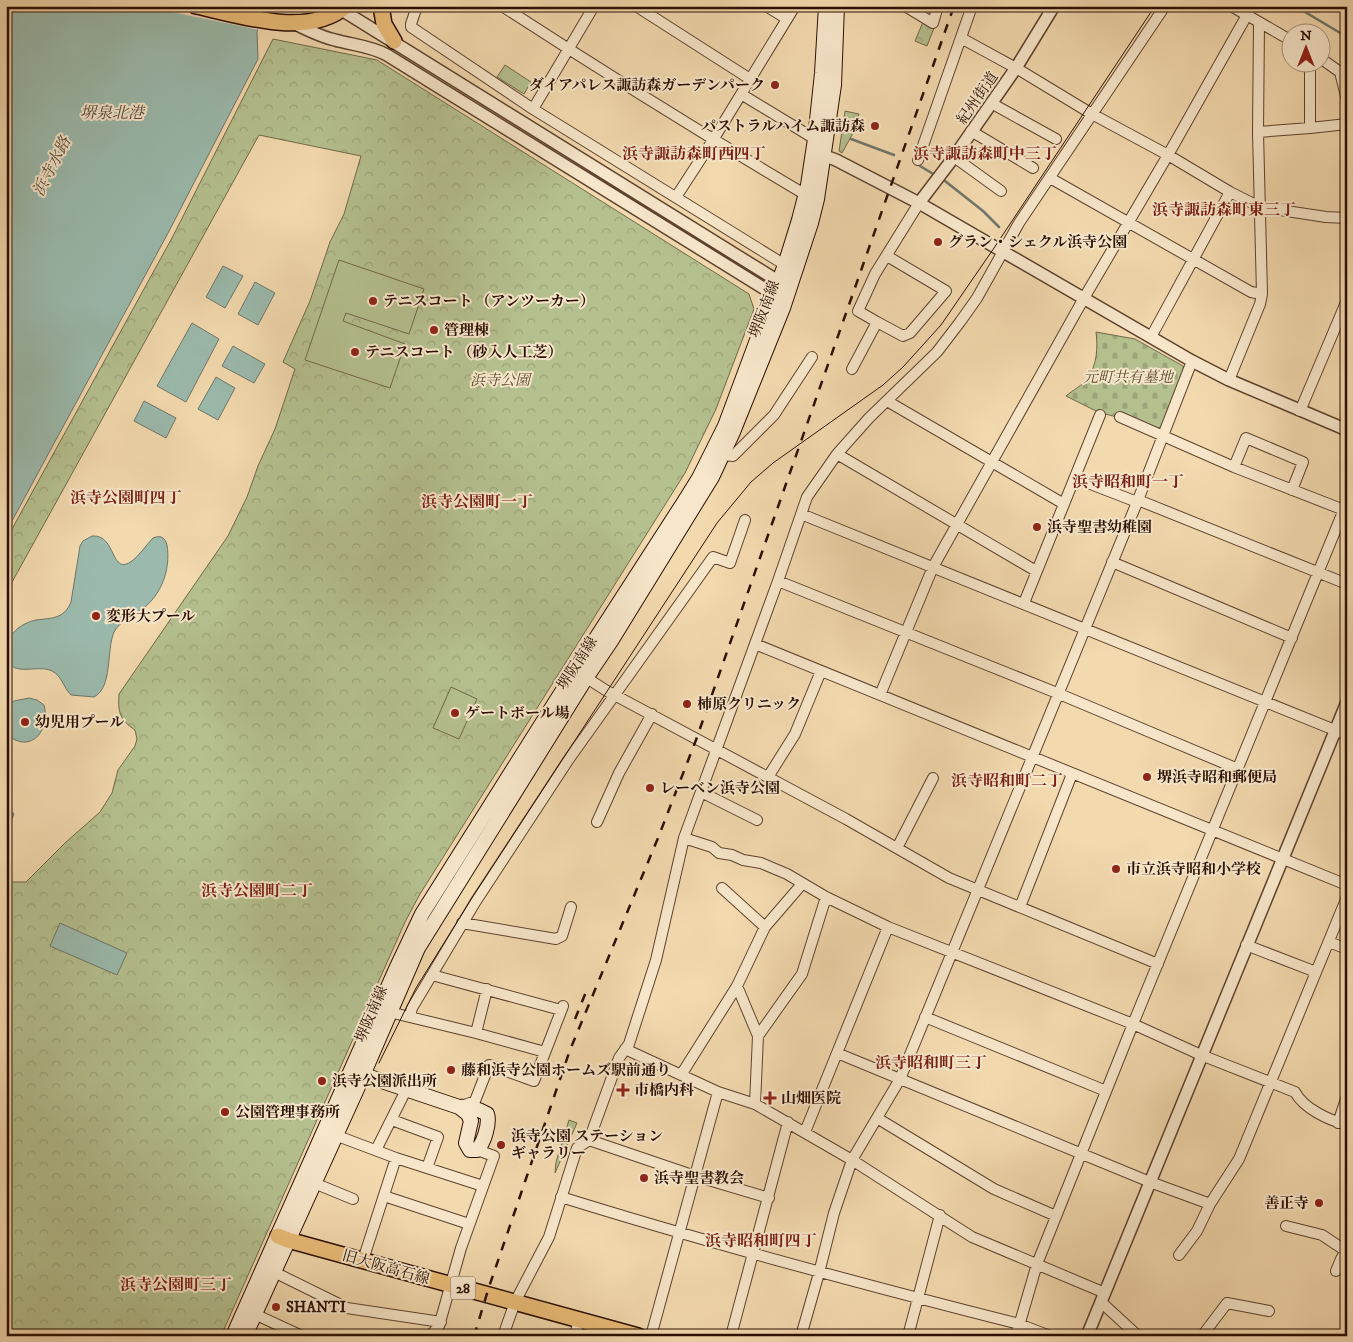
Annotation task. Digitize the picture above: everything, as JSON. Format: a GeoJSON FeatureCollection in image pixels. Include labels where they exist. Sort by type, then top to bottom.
{"type":"FeatureCollection","features":[{"type":"Feature","properties":{"kind":"main road"},"geometry":{"type":"LineString","coordinates":[[196,6],[276,23],[295,24],[324,18],[342,7]]}},
{"type":"Feature","properties":{"kind":"main road"},"geometry":{"type":"LineString","coordinates":[[381,6],[384,24],[392,46]]}},
{"type":"Feature","properties":{"kind":"main road","name":"堺阪南線"},"geometry":{"type":"LineString","coordinates":[[233,1336],[274,1272],[283,1238],[314,1183],[334,1135],[396,969],[422,914],[580,674],[611,641],[699,499],[723,455],[817,199],[826,6]]}},
{"type":"Feature","properties":{"kind":"main road","name":"堺阪南線"},"geometry":{"type":"LineString","coordinates":[[245,1336],[250,1312],[357,1073],[389,1012],[418,948],[580,674],[699,478],[725,426],[782,291],[785,265],[800,220],[834,85],[837,6]]}},
{"type":"Feature","properties":{"kind":"main road"},"geometry":{"type":"LineString","coordinates":[[357,1073],[458,1107],[468,1106],[487,1114],[488,1120],[482,1144],[478,1150]]}},
{"type":"Feature","properties":{"kind":"main road","name":"旧大阪高石線"},"geometry":{"type":"LineString","coordinates":[[283,1238],[638,1336]]}},
{"type":"Feature","properties":{"kind":"street"},"geometry":{"type":"LineString","coordinates":[[417,6],[411,27],[533,109],[785,265]]}},
{"type":"Feature","properties":{"kind":"street"},"geometry":{"type":"LineString","coordinates":[[502,6],[713,140],[806,195]]}},
{"type":"Feature","properties":{"kind":"street"},"geometry":{"type":"LineString","coordinates":[[533,109],[594,6]]}},
{"type":"Feature","properties":{"kind":"street"},"geometry":{"type":"LineString","coordinates":[[636,6],[750,79]]}},
{"type":"Feature","properties":{"kind":"street"},"geometry":{"type":"LineString","coordinates":[[766,6],[787,19]]}},
{"type":"Feature","properties":{"kind":"street"},"geometry":{"type":"LineString","coordinates":[[676,197],[795,6]]}},
{"type":"Feature","properties":{"kind":"street"},"geometry":{"type":"LineString","coordinates":[[904,6],[933,23],[938,6]]}},
{"type":"Feature","properties":{"kind":"street"},"geometry":{"type":"LineString","coordinates":[[918,160],[972,6]]}},
{"type":"Feature","properties":{"kind":"street","name":"紀州街道"},"geometry":{"type":"LineString","coordinates":[[919,203],[954,157],[1016,68],[1054,6]]}},
{"type":"Feature","properties":{"kind":"street"},"geometry":{"type":"LineString","coordinates":[[503,1336],[515,1302],[549,1236],[577,1148],[589,1140],[616,1064],[628,1044],[656,960],[684,838],[717,751],[807,497],[837,454],[870,418],[937,352],[960,322],[977,298],[1019,223],[1166,6]]}},
{"type":"Feature","properties":{"kind":"street"},"geometry":{"type":"LineString","coordinates":[[1231,6],[1248,11],[1259,22],[1280,34]]}},
{"type":"Feature","properties":{"kind":"street"},"geometry":{"type":"LineString","coordinates":[[342,7],[392,46],[782,291]]}},
{"type":"Feature","properties":{"kind":"street"},"geometry":{"type":"LineString","coordinates":[[880,695],[933,567],[1248,11]]}},
{"type":"Feature","properties":{"kind":"street"},"geometry":{"type":"LineString","coordinates":[[1229,380],[1260,304],[1262,294],[1258,132],[1259,22]]}},
{"type":"Feature","properties":{"kind":"street"},"geometry":{"type":"LineString","coordinates":[[295,24],[328,38],[366,46],[392,46]]}},
{"type":"Feature","properties":{"kind":"street"},"geometry":{"type":"LineString","coordinates":[[960,38],[1016,68],[1092,114],[1168,155],[1230,192],[1260,207],[1347,218]]}},
{"type":"Feature","properties":{"kind":"street"},"geometry":{"type":"LineString","coordinates":[[1330,65],[1340,72],[1347,100]]}},
{"type":"Feature","properties":{"kind":"street"},"geometry":{"type":"LineString","coordinates":[[1310,72],[1310,128]]}},
{"type":"Feature","properties":{"kind":"street"},"geometry":{"type":"LineString","coordinates":[[741,94],[836,160],[919,203],[1192,361],[1229,380],[1347,430]]}},
{"type":"Feature","properties":{"kind":"street"},"geometry":{"type":"LineString","coordinates":[[991,103],[1056,139]]}},
{"type":"Feature","properties":{"kind":"street"},"geometry":{"type":"LineString","coordinates":[[1258,132],[1347,124]]}},
{"type":"Feature","properties":{"kind":"street"},"geometry":{"type":"LineString","coordinates":[[971,132],[1033,168]]}},
{"type":"Feature","properties":{"kind":"street"},"geometry":{"type":"LineString","coordinates":[[954,157],[1001,191]]}},
{"type":"Feature","properties":{"kind":"street"},"geometry":{"type":"LineString","coordinates":[[1050,178],[1251,292],[1262,294]]}},
{"type":"Feature","properties":{"kind":"street"},"geometry":{"type":"LineString","coordinates":[[1151,337],[1230,192]]}},
{"type":"Feature","properties":{"kind":"street"},"geometry":{"type":"LineString","coordinates":[[888,256],[946,290],[910,333],[903,336],[858,311],[875,274],[888,256],[919,203]]}},
{"type":"Feature","properties":{"kind":"street"},"geometry":{"type":"LineString","coordinates":[[1300,411],[1347,300]]}},
{"type":"Feature","properties":{"kind":"street"},"geometry":{"type":"LineString","coordinates":[[852,368],[877,322]]}},
{"type":"Feature","properties":{"kind":"street"},"geometry":{"type":"LineString","coordinates":[[723,455],[733,456],[774,415],[812,357]]}},
{"type":"Feature","properties":{"kind":"street"},"geometry":{"type":"LineString","coordinates":[[804,1335],[834,1213],[852,1160],[900,1079],[1164,435],[1192,361]]}},
{"type":"Feature","properties":{"kind":"street"},"geometry":{"type":"LineString","coordinates":[[887,401],[1064,504]]}},
{"type":"Feature","properties":{"kind":"street"},"geometry":{"type":"LineString","coordinates":[[1024,603],[1100,415]]}},
{"type":"Feature","properties":{"kind":"street"},"geometry":{"type":"LineString","coordinates":[[1016,1336],[1037,1264],[1056,1216],[1345,506],[1292,490],[1120,417]]}},
{"type":"Feature","properties":{"kind":"street"},"geometry":{"type":"LineString","coordinates":[[1234,467],[1246,438],[1303,462],[1292,490]]}},
{"type":"Feature","properties":{"kind":"street"},"geometry":{"type":"LineString","coordinates":[[837,454],[1036,571]]}},
{"type":"Feature","properties":{"kind":"street"},"geometry":{"type":"LineString","coordinates":[[1075,478],[1347,584]]}},
{"type":"Feature","properties":{"kind":"street"},"geometry":{"type":"LineString","coordinates":[[801,514],[1024,603],[1347,736]]}},
{"type":"Feature","properties":{"kind":"street"},"geometry":{"type":"LineString","coordinates":[[410,1016],[412,1008],[462,923],[543,798],[613,695],[712,557],[730,563],[745,520]]}},
{"type":"Feature","properties":{"kind":"street"},"geometry":{"type":"LineString","coordinates":[[1112,562],[1292,638]]}},
{"type":"Feature","properties":{"kind":"street"},"geometry":{"type":"LineString","coordinates":[[778,581],[1057,693],[1238,769]]}},
{"type":"Feature","properties":{"kind":"street"},"geometry":{"type":"LineString","coordinates":[[755,644],[1347,885]]}},
{"type":"Feature","properties":{"kind":"street"},"geometry":{"type":"LineString","coordinates":[[768,778],[795,734],[821,671]]}},
{"type":"Feature","properties":{"kind":"street"},"geometry":{"type":"LineString","coordinates":[[580,674],[613,695],[652,714],[717,751],[846,819],[949,878],[1158,964]]}},
{"type":"Feature","properties":{"kind":"street"},"geometry":{"type":"LineString","coordinates":[[1087,1336],[1347,702]]}},
{"type":"Feature","properties":{"kind":"street"},"geometry":{"type":"LineString","coordinates":[[597,822],[619,772],[652,714]]}},
{"type":"Feature","properties":{"kind":"street"},"geometry":{"type":"LineString","coordinates":[[1020,907],[1072,774]]}},
{"type":"Feature","properties":{"kind":"street"},"geometry":{"type":"LineString","coordinates":[[897,848],[933,778]]}},
{"type":"Feature","properties":{"kind":"street"},"geometry":{"type":"LineString","coordinates":[[702,792],[757,820]]}},
{"type":"Feature","properties":{"kind":"street"},"geometry":{"type":"LineString","coordinates":[[684,838],[743,860],[762,863],[787,874],[826,897],[888,927],[1133,1024],[1270,1084],[1295,1092],[1299,1100],[1308,1107],[1342,1124],[1347,1096]]}},
{"type":"Feature","properties":{"kind":"street"},"geometry":{"type":"LineString","coordinates":[[681,1075],[737,986],[765,927],[802,884]]}},
{"type":"Feature","properties":{"kind":"street"},"geometry":{"type":"LineString","coordinates":[[722,888],[765,927]]}},
{"type":"Feature","properties":{"kind":"street"},"geometry":{"type":"LineString","coordinates":[[758,1036],[802,974],[826,897]]}},
{"type":"Feature","properties":{"kind":"street"},"geometry":{"type":"LineString","coordinates":[[1179,1254],[1197,1231],[1210,1204],[1239,1159],[1347,897]]}},
{"type":"Feature","properties":{"kind":"street"},"geometry":{"type":"LineString","coordinates":[[462,923],[556,939],[562,936],[571,907]]}},
{"type":"Feature","properties":{"kind":"street"},"geometry":{"type":"LineString","coordinates":[[805,1132],[888,927]]}},
{"type":"Feature","properties":{"kind":"street"},"geometry":{"type":"LineString","coordinates":[[1329,942],[1347,949]]}},
{"type":"Feature","properties":{"kind":"street"},"geometry":{"type":"LineString","coordinates":[[1246,945],[1316,972]]}},
{"type":"Feature","properties":{"kind":"street"},"geometry":{"type":"LineString","coordinates":[[432,975],[562,1008],[534,1081],[489,1065],[475,1101],[458,1107]]}},
{"type":"Feature","properties":{"kind":"street"},"geometry":{"type":"LineString","coordinates":[[737,986],[758,1036],[756,1104]]}},
{"type":"Feature","properties":{"kind":"street"},"geometry":{"type":"LineString","coordinates":[[476,1033],[487,989]]}},
{"type":"Feature","properties":{"kind":"street"},"geometry":{"type":"LineString","coordinates":[[389,1012],[545,1052]]}},
{"type":"Feature","properties":{"kind":"street"},"geometry":{"type":"LineString","coordinates":[[925,1017],[1106,1091]]}},
{"type":"Feature","properties":{"kind":"street"},"geometry":{"type":"LineString","coordinates":[[625,1049],[718,1092],[756,1104],[852,1160],[972,1237],[1037,1264],[1103,1297],[1138,1336]]}},
{"type":"Feature","properties":{"kind":"street"},"geometry":{"type":"LineString","coordinates":[[837,1053],[1150,1182],[1210,1204]]}},
{"type":"Feature","properties":{"kind":"street"},"geometry":{"type":"LineString","coordinates":[[376,1150],[406,1090]]}},
{"type":"Feature","properties":{"kind":"street"},"geometry":{"type":"LineString","coordinates":[[651,1336],[718,1092]]}},
{"type":"Feature","properties":{"kind":"street"},"geometry":{"type":"LineString","coordinates":[[877,1118],[994,1189],[1056,1216]]}},
{"type":"Feature","properties":{"kind":"street"},"geometry":{"type":"LineString","coordinates":[[392,1120],[438,1137],[427,1168]]}},
{"type":"Feature","properties":{"kind":"street"},"geometry":{"type":"LineString","coordinates":[[731,1336],[788,1122]]}},
{"type":"Feature","properties":{"kind":"street"},"geometry":{"type":"LineString","coordinates":[[334,1135],[396,1158],[483,1186]]}},
{"type":"Feature","properties":{"kind":"street"},"geometry":{"type":"LineString","coordinates":[[589,1140],[695,1176],[769,1198]]}},
{"type":"Feature","properties":{"kind":"street"},"geometry":{"type":"LineString","coordinates":[[430,1336],[439,1326],[469,1224],[494,1156],[478,1150]]}},
{"type":"Feature","properties":{"kind":"street"},"geometry":{"type":"LineString","coordinates":[[363,1260],[396,1158]]}},
{"type":"Feature","properties":{"kind":"street"},"geometry":{"type":"LineString","coordinates":[[314,1183],[353,1199]]}},
{"type":"Feature","properties":{"kind":"street"},"geometry":{"type":"LineString","coordinates":[[384,1196],[469,1224]]}},
{"type":"Feature","properties":{"kind":"street"},"geometry":{"type":"LineString","coordinates":[[561,1197],[679,1234],[819,1273],[1019,1324],[1050,1336]]}},
{"type":"Feature","properties":{"kind":"street"},"geometry":{"type":"LineString","coordinates":[[908,1336],[940,1215]]}},
{"type":"Feature","properties":{"kind":"street"},"geometry":{"type":"LineString","coordinates":[[1286,1226],[1322,1234],[1345,1255],[1336,1271]]}},
{"type":"Feature","properties":{"kind":"street"},"geometry":{"type":"LineString","coordinates":[[274,1272],[347,1308],[440,1322]]}},
{"type":"Feature","properties":{"kind":"street"},"geometry":{"type":"LineString","coordinates":[[1202,1336],[1227,1303],[1269,1312]]}},
{"type":"Feature","properties":{"kind":"street"},"geometry":{"type":"LineString","coordinates":[[250,1312],[302,1336]]}},
{"type":"Feature","properties":{"kind":"street"},"geometry":{"type":"LineString","coordinates":[[575,1336],[579,1319]]}},
{"type":"Feature","properties":{"kind":"green space"},"geometry":{"type":"Polygon","coordinates":[[[923,22],[934,28],[927,46],[915,41],[923,22]]]}},
{"type":"Feature","properties":{"kind":"green space","name":"浜寺公園"},"geometry":{"type":"Polygon","coordinates":[[[273,39],[377,60],[749,294],[754,309],[716,409],[685,473],[420,894],[405,922],[221,1336],[6,1336],[6,880],[26,882],[65,843],[100,812],[112,793],[118,770],[135,746],[137,739],[135,730],[121,715],[119,694],[228,536],[247,497],[258,466],[275,429],[295,369],[283,362],[310,301],[330,242],[344,214],[361,156],[259,135],[6,593],[6,540],[172,238],[273,39]]]}},
{"type":"Feature","properties":{"kind":"green space"},"geometry":{"type":"Polygon","coordinates":[[[505,65],[531,82],[524,94],[497,77],[505,65]]]}},
{"type":"Feature","properties":{"kind":"green space"},"geometry":{"type":"Polygon","coordinates":[[[845,111],[859,114],[852,135],[842,153],[839,151],[845,111]]]}},
{"type":"Feature","properties":{"kind":"green space"},"geometry":{"type":"Polygon","coordinates":[[[339,260],[424,289],[409,334],[346,313],[343,321],[405,344],[390,388],[305,360],[339,260]]]}},
{"type":"Feature","properties":{"kind":"green space","name":"元町共有墓地"},"geometry":{"type":"Polygon","coordinates":[[[1096,332],[1135,339],[1183,366],[1185,371],[1162,427],[1158,428],[1098,412],[1066,396],[1083,383],[1091,373],[1096,356],[1096,332]]]}},
{"type":"Feature","properties":{"kind":"green space","name":"ゲートボール場"},"geometry":{"type":"Polygon","coordinates":[[[451,687],[477,699],[459,739],[433,728],[451,687]]]}},
{"type":"Feature","properties":{"kind":"green space"},"geometry":{"type":"Polygon","coordinates":[[[569,1120],[577,1123],[555,1173],[556,1162],[569,1120]]]}},
{"type":"Feature","properties":{"kind":"water","name":"堺泉北港"},"geometry":{"type":"Polygon","coordinates":[[[6,6],[264,6],[257,32],[258,59],[167,235],[6,532],[6,6]]]}},
{"type":"Feature","properties":{"kind":"water"},"geometry":{"type":"Polygon","coordinates":[[[223,266],[243,276],[225,308],[206,297],[223,266]]]}},
{"type":"Feature","properties":{"kind":"water"},"geometry":{"type":"Polygon","coordinates":[[[255,282],[275,293],[258,325],[238,314],[255,282]]]}},
{"type":"Feature","properties":{"kind":"water"},"geometry":{"type":"Polygon","coordinates":[[[192,323],[219,339],[186,402],[157,386],[192,323]]]}},
{"type":"Feature","properties":{"kind":"water"},"geometry":{"type":"Polygon","coordinates":[[[233,346],[265,364],[254,383],[222,366],[233,346]]]}},
{"type":"Feature","properties":{"kind":"water"},"geometry":{"type":"Polygon","coordinates":[[[216,377],[235,388],[218,420],[198,409],[216,377]]]}},
{"type":"Feature","properties":{"kind":"water"},"geometry":{"type":"Polygon","coordinates":[[[144,401],[176,418],[166,438],[134,421],[144,401]]]}},
{"type":"Feature","properties":{"kind":"water","name":"変形大プール"},"geometry":{"type":"Polygon","coordinates":[[[92,536],[100,537],[106,541],[120,564],[132,561],[156,537],[162,537],[165,540],[168,554],[166,573],[159,590],[148,604],[116,628],[112,640],[107,677],[100,692],[94,697],[71,695],[58,676],[52,671],[46,669],[23,669],[11,666],[7,660],[6,651],[9,640],[20,627],[36,620],[57,617],[68,608],[71,602],[80,546],[83,541],[92,536]]]}},
{"type":"Feature","properties":{"kind":"water","name":"幼児用プール"},"geometry":{"type":"Polygon","coordinates":[[[29,698],[37,700],[44,705],[45,722],[43,728],[37,737],[26,742],[6,737],[6,706],[14,701],[29,698]]]}},
{"type":"Feature","properties":{"kind":"water"},"geometry":{"type":"Polygon","coordinates":[[[60,923],[127,953],[117,975],[50,946],[60,923]]]}},
{"type":"Feature","properties":{"kind":"pier"},"geometry":{"type":"Polygon","coordinates":[[[142,6],[248,6],[266,10],[260,30],[142,6]]]}},
{"type":"Feature","properties":{"kind":"waterway"},"geometry":{"type":"LineString","coordinates":[[1295,6],[1347,37]]}},
{"type":"Feature","properties":{"kind":"waterway"},"geometry":{"type":"LineString","coordinates":[[851,139],[894,155]]}},
{"type":"Feature","properties":{"kind":"waterway"},"geometry":{"type":"LineString","coordinates":[[920,166],[935,175]]}},
{"type":"Feature","properties":{"kind":"waterway"},"geometry":{"type":"LineString","coordinates":[[945,181],[983,211],[999,227]]}},
{"type":"Feature","properties":{"kind":"waterway"},"geometry":{"type":"LineString","coordinates":[[6,807],[13,814],[11,820],[6,822]]}},
{"type":"Feature","properties":{"kind":"tram line"},"geometry":{"type":"LineString","coordinates":[[379,1063],[416,988],[472,898],[717,523],[751,482],[773,463],[883,385],[903,367],[941,325],[1155,6]]}},
{"type":"Feature","properties":{"kind":"railway"},"geometry":{"type":"LineString","coordinates":[[474,1336],[570,1050],[658,838],[696,740],[954,6]]}},
{"type":"Feature","properties":{"kind":"railway"},"geometry":{"type":"LineString","coordinates":[[575,1019],[588,987]]}},
{"type":"Feature","properties":{"kind":"place","name":"ダイアパレス諏訪森ガーデンパーク"},"geometry":{"type":"Point","coordinates":[775,85]}},
{"type":"Feature","properties":{"kind":"place","name":"パストラルハイム諏訪森"},"geometry":{"type":"Point","coordinates":[875,126]}},
{"type":"Feature","properties":{"kind":"place","name":"グラン・シェクル浜寺公園"},"geometry":{"type":"Point","coordinates":[938,242]}},
{"type":"Feature","properties":{"kind":"place","name":"テニスコート （アンツーカー）"},"geometry":{"type":"Point","coordinates":[373,301]}},
{"type":"Feature","properties":{"kind":"place","name":"管理棟"},"geometry":{"type":"Point","coordinates":[434,330]}},
{"type":"Feature","properties":{"kind":"place","name":"テニスコート （砂入人工芝）"},"geometry":{"type":"Point","coordinates":[355,352]}},
{"type":"Feature","properties":{"kind":"place","name":"浜寺聖書幼稚園"},"geometry":{"type":"Point","coordinates":[1037,527]}},
{"type":"Feature","properties":{"kind":"place","name":"変形大プール"},"geometry":{"type":"Point","coordinates":[96,616]}},
{"type":"Feature","properties":{"kind":"place","name":"柿原クリニック"},"geometry":{"type":"Point","coordinates":[687,704]}},
{"type":"Feature","properties":{"kind":"place","name":"ゲートボール場"},"geometry":{"type":"Point","coordinates":[455,713]}},
{"type":"Feature","properties":{"kind":"place","name":"幼児用プール"},"geometry":{"type":"Point","coordinates":[25,722]}},
{"type":"Feature","properties":{"kind":"place","name":"堺浜寺昭和郵便局"},"geometry":{"type":"Point","coordinates":[1147,777]}},
{"type":"Feature","properties":{"kind":"place","name":"レーベン浜寺公園"},"geometry":{"type":"Point","coordinates":[650,788]}},
{"type":"Feature","properties":{"kind":"place","name":"市立浜寺昭和小学校"},"geometry":{"type":"Point","coordinates":[1116,869]}},
{"type":"Feature","properties":{"kind":"place","name":"藤和浜寺公園ホームズ駅前通り"},"geometry":{"type":"Point","coordinates":[451,1070]}},
{"type":"Feature","properties":{"kind":"place","name":"浜寺公園派出所"},"geometry":{"type":"Point","coordinates":[322,1081]}},
{"type":"Feature","properties":{"kind":"place","name":"市橋内科"},"geometry":{"type":"Point","coordinates":[623,1090]}},
{"type":"Feature","properties":{"kind":"place","name":"山畑医院"},"geometry":{"type":"Point","coordinates":[770,1098]}},
{"type":"Feature","properties":{"kind":"place","name":"公園管理事務所"},"geometry":{"type":"Point","coordinates":[225,1112]}},
{"type":"Feature","properties":{"kind":"place","name":"浜寺公園 ステーション ギャラリー"},"geometry":{"type":"Point","coordinates":[501,1145]}},
{"type":"Feature","properties":{"kind":"place","name":"浜寺聖書教会"},"geometry":{"type":"Point","coordinates":[644,1178]}},
{"type":"Feature","properties":{"kind":"place","name":"善正寺"},"geometry":{"type":"Point","coordinates":[1319,1203]}},
{"type":"Feature","properties":{"kind":"place","name":"SHANTI"},"geometry":{"type":"Point","coordinates":[276,1307]}},
{"type":"Feature","properties":{"kind":"district","name":"浜寺諏訪森町西四丁"},"geometry":{"type":"Point","coordinates":[694,153]}},
{"type":"Feature","properties":{"kind":"district","name":"浜寺諏訪森町中三丁"},"geometry":{"type":"Point","coordinates":[985,153]}},
{"type":"Feature","properties":{"kind":"district","name":"浜寺諏訪森町東三丁"},"geometry":{"type":"Point","coordinates":[1224,209]}},
{"type":"Feature","properties":{"kind":"district","name":"浜寺昭和町一丁"},"geometry":{"type":"Point","coordinates":[1128,481]}},
{"type":"Feature","properties":{"kind":"district","name":"浜寺公園町四丁"},"geometry":{"type":"Point","coordinates":[126,497]}},
{"type":"Feature","properties":{"kind":"district","name":"浜寺公園町一丁"},"geometry":{"type":"Point","coordinates":[477,501]}},
{"type":"Feature","properties":{"kind":"district","name":"浜寺昭和町二丁"},"geometry":{"type":"Point","coordinates":[1007,780]}},
{"type":"Feature","properties":{"kind":"district","name":"浜寺公園町二丁"},"geometry":{"type":"Point","coordinates":[257,890]}},
{"type":"Feature","properties":{"kind":"district","name":"浜寺昭和町三丁"},"geometry":{"type":"Point","coordinates":[931,1062]}},
{"type":"Feature","properties":{"kind":"district","name":"浜寺昭和町四丁"},"geometry":{"type":"Point","coordinates":[761,1240]}},
{"type":"Feature","properties":{"kind":"district","name":"浜寺公園町三丁"},"geometry":{"type":"Point","coordinates":[176,1284]}},
{"type":"Feature","properties":{"kind":"water label","name":"浜寺水路"},"geometry":{"type":"Point","coordinates":[51,166]}}]}
